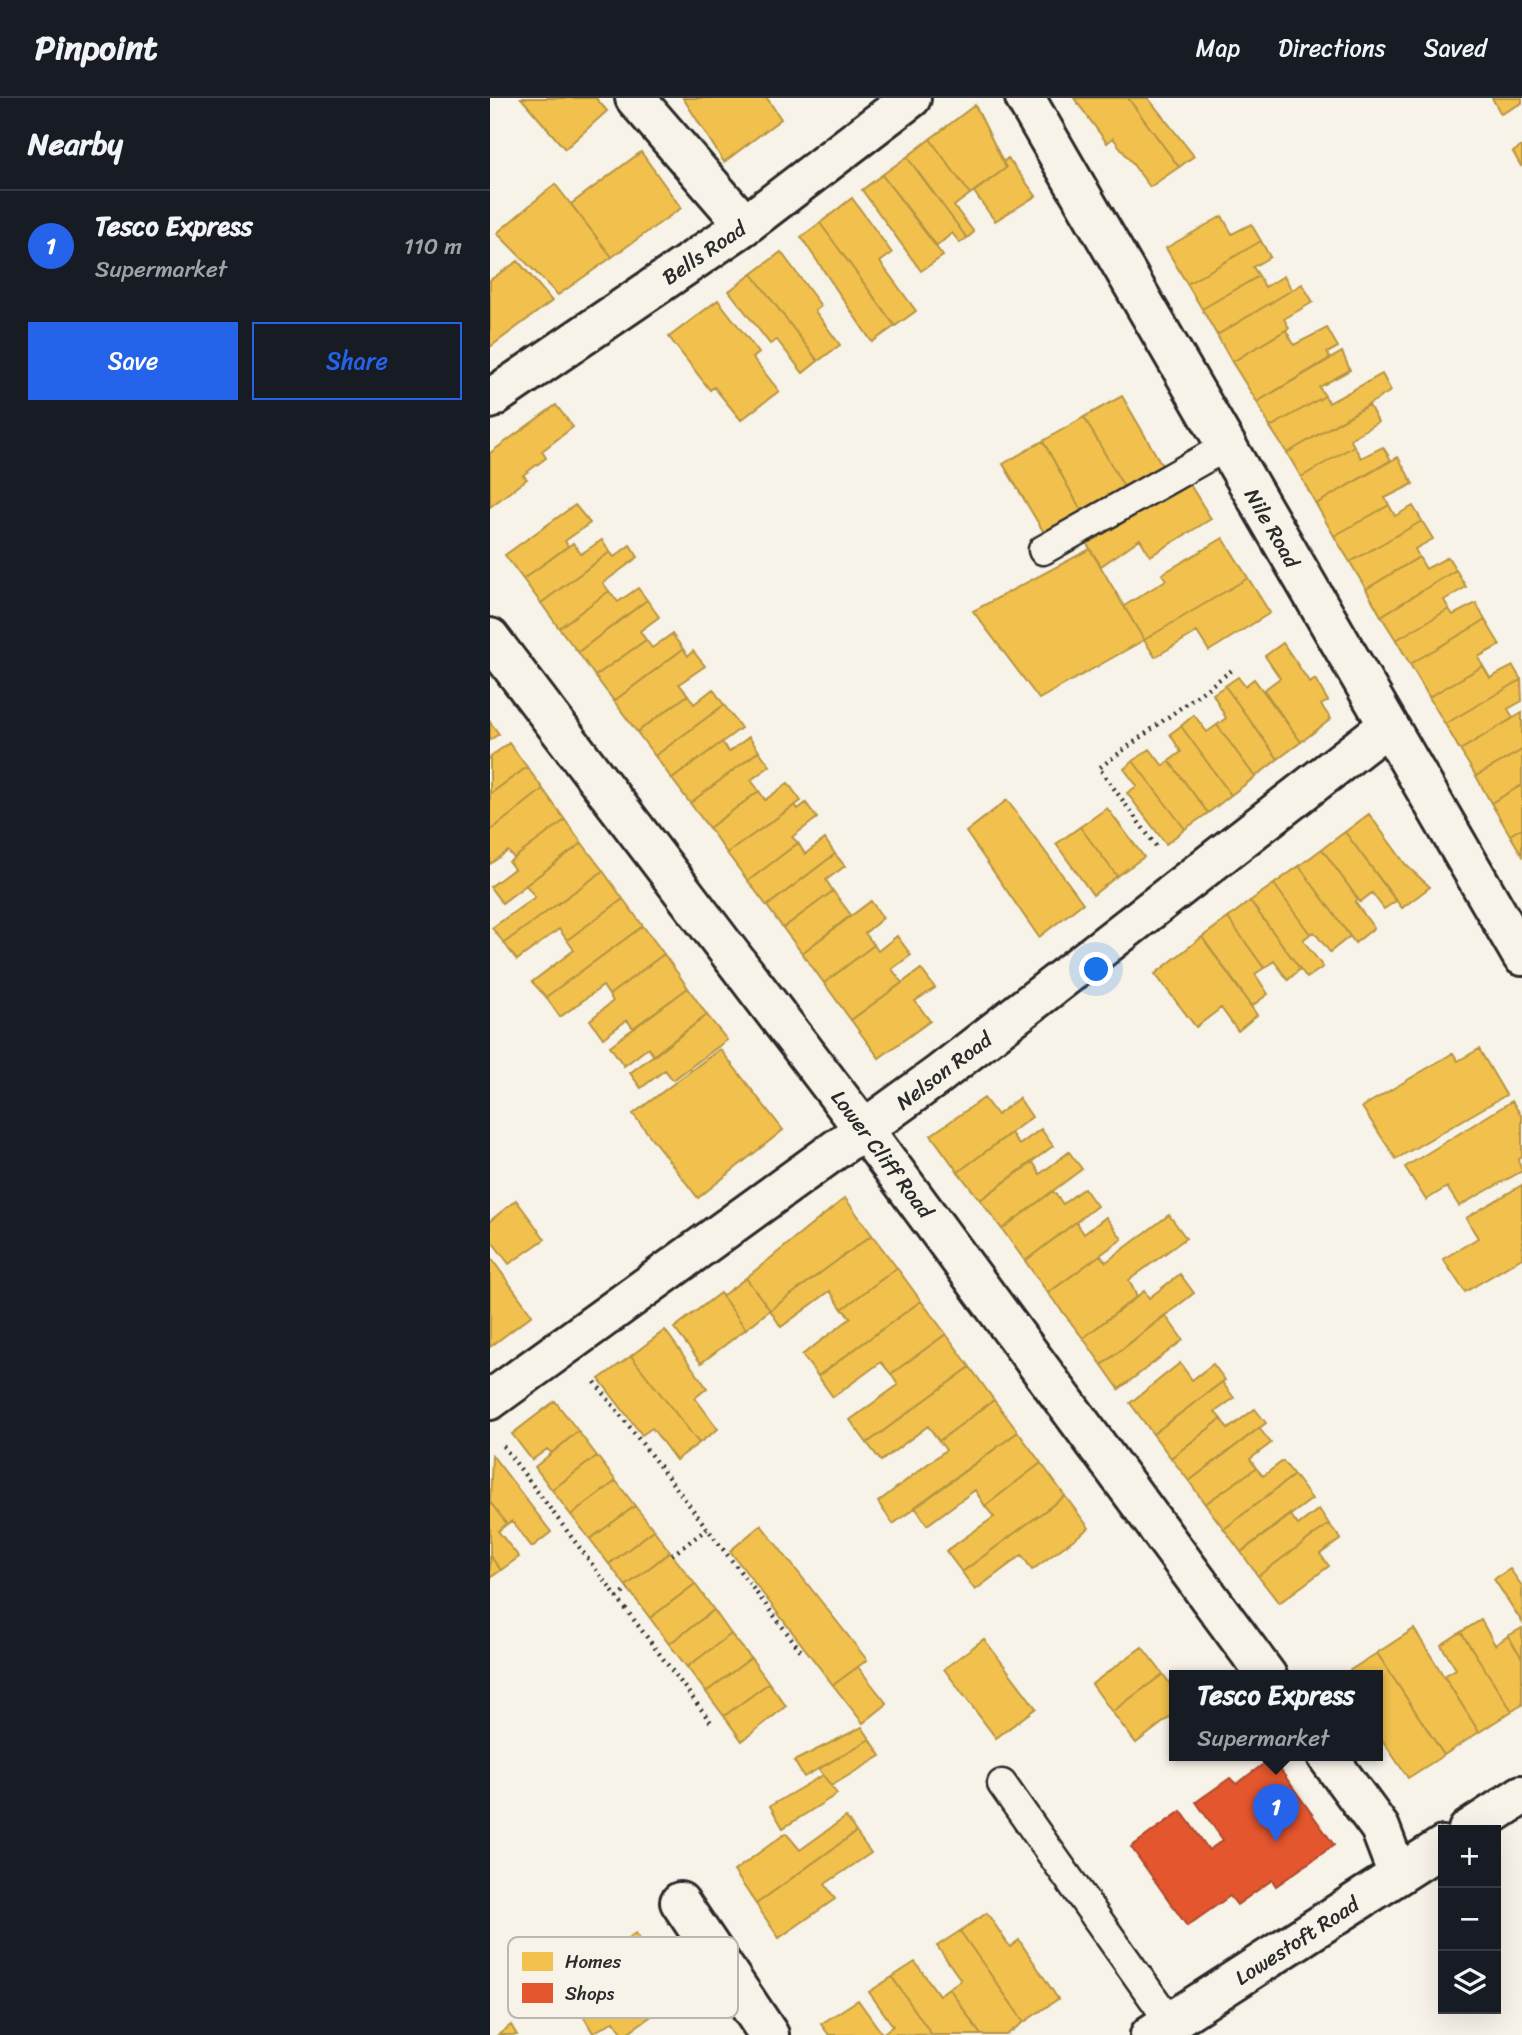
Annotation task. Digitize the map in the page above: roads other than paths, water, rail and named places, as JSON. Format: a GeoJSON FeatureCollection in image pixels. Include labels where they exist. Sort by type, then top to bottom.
{"type":"FeatureCollection","features":[{"type":"Feature","properties":{"kind":"street"},"geometry":{"type":"LineString","coordinates":[[635,98],[745,225]]}},
{"type":"Feature","properties":{"kind":"street","name":"Bells Road"},"geometry":{"type":"LineString","coordinates":[[490,398],[745,225],[911,98]]}},
{"type":"Feature","properties":{"kind":"street","name":"Nile Road"},"geometry":{"type":"LineString","coordinates":[[1025,98],[1386,727],[1522,957]]}},
{"type":"Feature","properties":{"kind":"street","name":"Lower Cliff Road"},"geometry":{"type":"LineString","coordinates":[[490,638],[865,1131],[1263,1670]]}},
{"type":"Feature","properties":{"kind":"street","name":"Nelson Road"},"geometry":{"type":"LineString","coordinates":[[490,1400],[865,1131],[1386,727]]}},
{"type":"Feature","properties":{"kind":"street"},"geometry":{"type":"LineString","coordinates":[[1330,1761],[1380,1828],[1398,1875]]}},
{"type":"Feature","properties":{"kind":"street"},"geometry":{"type":"LineString","coordinates":[[1476,1825],[1522,1795]]}},
{"type":"Feature","properties":{"kind":"street","name":"Lowestoft Road"},"geometry":{"type":"LineString","coordinates":[[1160,2029],[1438,1849]]}},
{"type":"Feature","properties":{"kind":"street"},"geometry":{"type":"LineString","coordinates":[[680,1902],[703,1937]]}},
{"type":"Feature","properties":{"kind":"street"},"geometry":{"type":"LineString","coordinates":[[738,1989],[769,2035]]}},
{"type":"Feature","properties":{"kind":"lane"},"geometry":{"type":"LineString","coordinates":[[1043,550],[1226,447]]}},
{"type":"Feature","properties":{"kind":"lane"},"geometry":{"type":"LineString","coordinates":[[1002,1784],[1160,2029]]}},
{"type":"Feature","properties":{"kind":"place","name":"Tesco Express"},"geometry":{"type":"Point","coordinates":[1276,1842]}}]}
